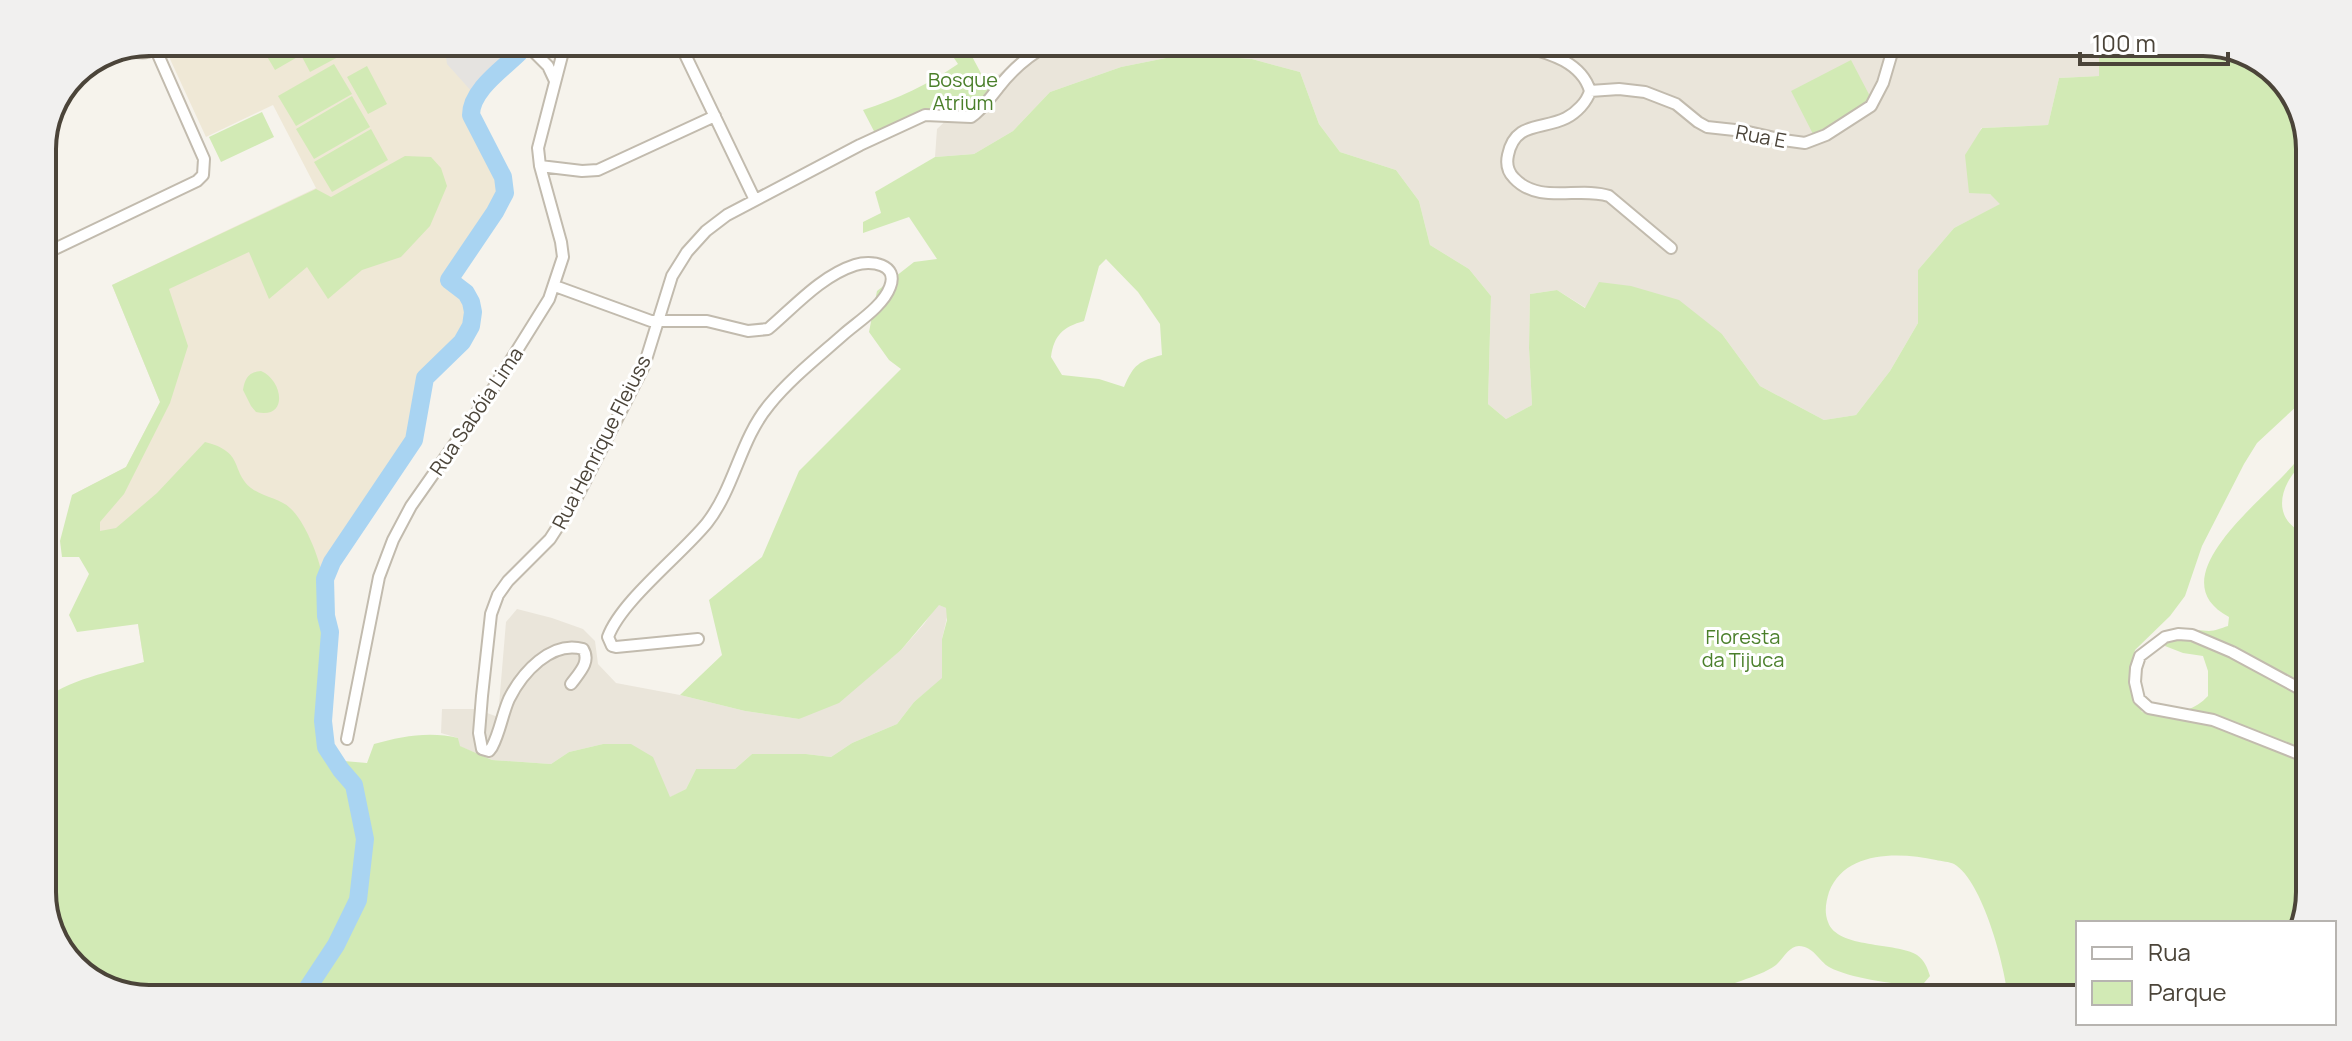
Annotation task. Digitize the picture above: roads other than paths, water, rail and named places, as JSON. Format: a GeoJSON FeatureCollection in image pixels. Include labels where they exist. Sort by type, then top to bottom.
{"type":"FeatureCollection","features":[{"type":"Feature","properties":{"kind":"street"},"geometry":{"type":"LineString","coordinates":[[56,248],[197,181],[203,175],[204,159],[164,56]]}},
{"type":"Feature","properties":{"kind":"street"},"geometry":{"type":"LineString","coordinates":[[538,56],[548,66],[555,81]]}},
{"type":"Feature","properties":{"kind":"street","name":"Rua Sabóia Lima"},"geometry":{"type":"LineString","coordinates":[[347,739],[379,577],[393,540],[411,506],[491,392],[555,286],[563,257],[538,148],[562,56]]}},
{"type":"Feature","properties":{"kind":"street"},"geometry":{"type":"LineString","coordinates":[[686,56],[755,200]]}},
{"type":"Feature","properties":{"kind":"street","name":"Rua Henrique Fleiuss"},"geometry":{"type":"LineString","coordinates":[[571,684],[585,664],[583,649],[564,648],[538,661],[508,701],[492,747],[489,751],[482,749],[479,733],[482,696],[491,614],[498,595],[565,519],[635,386],[672,276],[687,252],[706,231],[727,215],[860,145],[925,115],[971,117],[1012,72],[1032,56]]}},
{"type":"Feature","properties":{"kind":"street"},"geometry":{"type":"LineString","coordinates":[[1551,56],[1565,61],[1585,79],[1590,91],[1584,103],[1566,118],[1527,129],[1515,138],[1507,162],[1510,173],[1516,181],[1546,193],[1597,193],[1609,196],[1671,248]]}},
{"type":"Feature","properties":{"kind":"street","name":"Rua E"},"geometry":{"type":"LineString","coordinates":[[1590,91],[1619,89],[1645,92],[1676,104],[1707,127],[1805,143],[1826,135],[1871,106],[1883,83],[1891,56]]}},
{"type":"Feature","properties":{"kind":"street"},"geometry":{"type":"LineString","coordinates":[[540,166],[598,170],[715,116]]}},
{"type":"Feature","properties":{"kind":"street"},"geometry":{"type":"LineString","coordinates":[[555,286],[651,321],[707,321],[759,332],[768,329],[828,277],[849,267],[864,262],[879,263],[889,270],[892,277],[887,293],[873,309],[825,350],[769,405],[749,433],[729,487],[711,517],[632,602],[608,637],[612,646],[616,647],[698,639]]}},
{"type":"Feature","properties":{"kind":"street"},"geometry":{"type":"LineString","coordinates":[[2296,687],[2232,652],[2192,635],[2165,637],[2140,656],[2136,668],[2139,699],[2149,708],[2213,720],[2296,753]]}},
{"type":"Feature","properties":{"kind":"waterway"},"geometry":{"type":"LineString","coordinates":[[310,985],[336,945],[358,900],[365,839],[354,785],[326,747],[323,721],[330,632],[326,616],[325,579],[332,562],[414,440],[425,378],[462,342],[471,326],[471,302],[466,293],[449,280],[505,193],[503,177],[471,115],[472,106],[489,81],[516,56]]}},
{"type":"Feature","properties":{"kind":"park label","name":"Bosque Atrium"},"geometry":{"type":"Point","coordinates":[963,90]}},
{"type":"Feature","properties":{"kind":"park label","name":"Floresta da Tijuca"},"geometry":{"type":"Point","coordinates":[1743,648]}}]}
